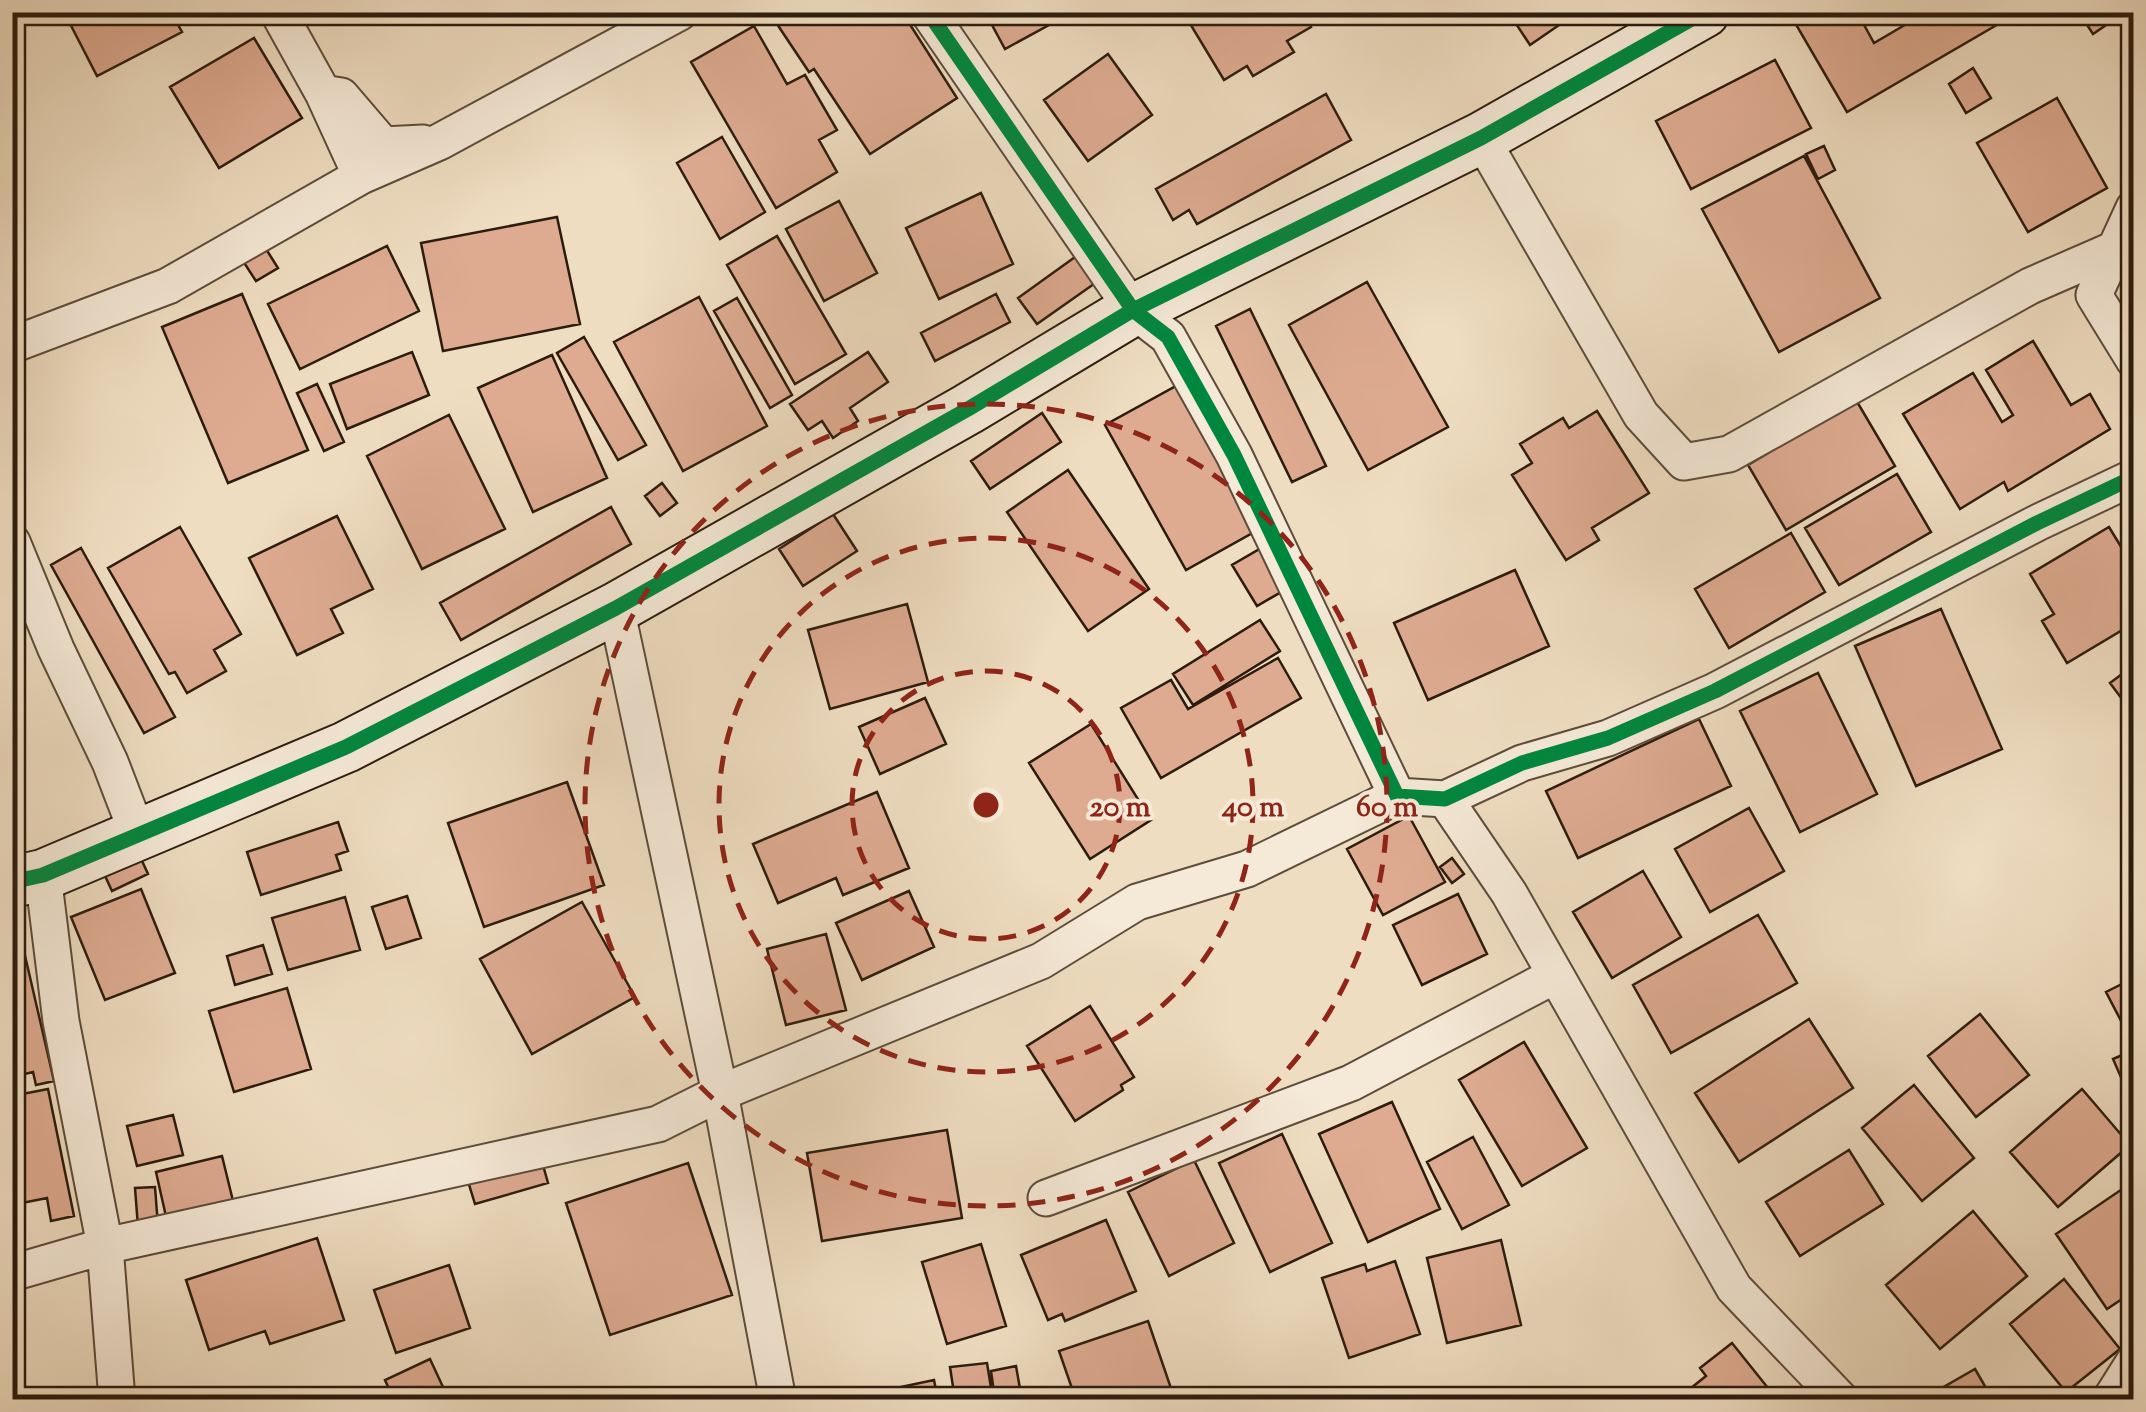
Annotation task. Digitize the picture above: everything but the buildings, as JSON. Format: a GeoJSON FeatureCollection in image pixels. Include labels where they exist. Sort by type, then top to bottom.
{"type":"FeatureCollection","features":[{"type":"Feature","properties":{"kind":"street"},"geometry":{"type":"LineString","coordinates":[[278,12],[323,94],[360,176]]}},
{"type":"Feature","properties":{"kind":"street"},"geometry":{"type":"LineString","coordinates":[[13,345],[168,286],[360,176],[439,142],[680,12]]}},
{"type":"Feature","properties":{"kind":"street"},"geometry":{"type":"LineString","coordinates":[[928,12],[1132,310],[1168,338],[1234,455],[1396,796]]}},
{"type":"Feature","properties":{"kind":"street"},"geometry":{"type":"LineString","coordinates":[[118,1400],[105,1246],[61,1021],[28,879],[346,747],[616,608],[968,409],[1132,310],[1481,138],[1704,12]]}},
{"type":"Feature","properties":{"kind":"street"},"geometry":{"type":"LineString","coordinates":[[323,94],[342,96],[383,145],[439,142]]}},
{"type":"Feature","properties":{"kind":"street"},"geometry":{"type":"LineString","coordinates":[[1481,138],[1640,414],[1684,462],[1729,454],[2030,286],[2115,249]]}},
{"type":"Feature","properties":{"kind":"street"},"geometry":{"type":"LineString","coordinates":[[2134,208],[2094,295],[2134,360]]}},
{"type":"Feature","properties":{"kind":"street"},"geometry":{"type":"LineString","coordinates":[[12,1273],[105,1246],[658,1124],[720,1093],[1040,960],[1137,902],[1247,869],[1396,796],[1445,799],[1522,763],[1608,738],[1716,691],[2037,523],[2134,477]]}},
{"type":"Feature","properties":{"kind":"street"},"geometry":{"type":"LineString","coordinates":[[12,542],[56,649],[110,762],[138,835]]}},
{"type":"Feature","properties":{"kind":"street"},"geometry":{"type":"LineString","coordinates":[[616,608],[720,1093],[778,1400]]}},
{"type":"Feature","properties":{"kind":"street"},"geometry":{"type":"LineString","coordinates":[[1445,799],[1509,893],[1734,1288],[1841,1400]]}},
{"type":"Feature","properties":{"kind":"street"},"geometry":{"type":"LineString","coordinates":[[1046,1198],[1351,1084],[1554,976]]}},
{"type":"Feature","properties":{"kind":"street"},"geometry":{"type":"LineString","coordinates":[[2110,1400],[2134,1362]]}},
{"type":"Feature","properties":{"kind":"cycle path"},"geometry":{"type":"LineString","coordinates":[[928,12],[1133,310],[1168,337],[1234,455],[1397,796],[1445,799],[1522,763],[1608,738],[1715,691],[2037,523],[2134,477]]}},
{"type":"Feature","properties":{"kind":"cycle path"},"geometry":{"type":"LineString","coordinates":[[12,882],[43,875],[346,747],[616,608],[968,409],[1133,310],[1481,138],[1704,12]]}}]}
